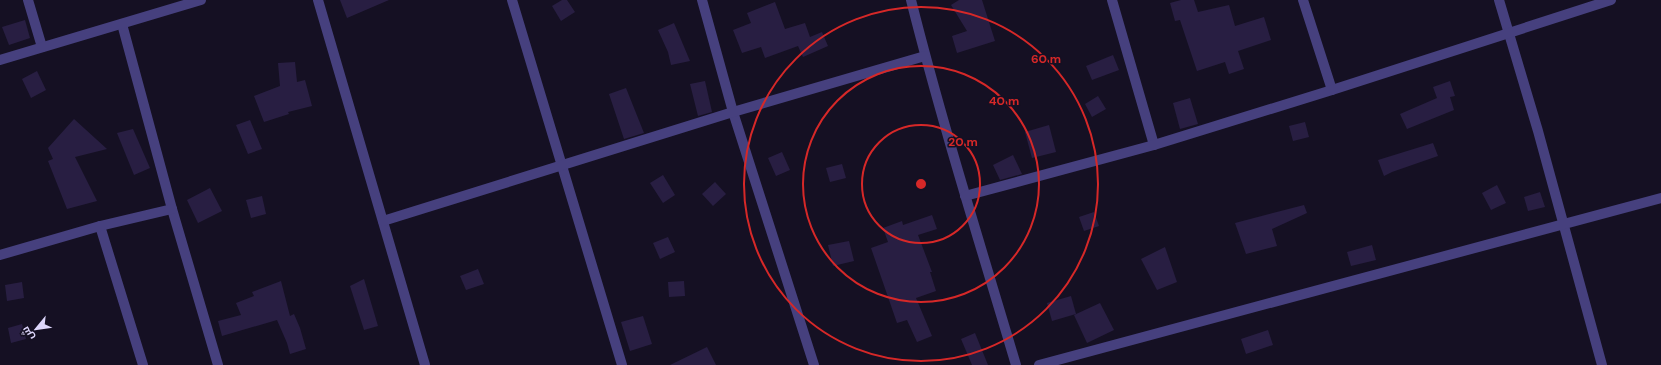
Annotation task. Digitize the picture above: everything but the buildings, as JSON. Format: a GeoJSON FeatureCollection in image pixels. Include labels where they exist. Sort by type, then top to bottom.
{"type":"FeatureCollection","features":[{"type":"Feature","properties":{"kind":"street"},"geometry":{"type":"LineString","coordinates":[[28,0],[42,47]]}},
{"type":"Feature","properties":{"kind":"street"},"geometry":{"type":"LineString","coordinates":[[0,60],[201,0]]}},
{"type":"Feature","properties":{"kind":"street"},"geometry":{"type":"LineString","coordinates":[[318,0],[383,221],[422,364]]}},
{"type":"Feature","properties":{"kind":"street"},"geometry":{"type":"LineString","coordinates":[[512,0],[622,365]]}},
{"type":"Feature","properties":{"kind":"street"},"geometry":{"type":"LineString","coordinates":[[702,0],[733,112],[814,365]]}},
{"type":"Feature","properties":{"kind":"street"},"geometry":{"type":"LineString","coordinates":[[911,0],[925,56],[965,196],[1016,365]]}},
{"type":"Feature","properties":{"kind":"street"},"geometry":{"type":"LineString","coordinates":[[1112,0],[1154,145]]}},
{"type":"Feature","properties":{"kind":"street"},"geometry":{"type":"LineString","coordinates":[[1303,0],[1332,90]]}},
{"type":"Feature","properties":{"kind":"street"},"geometry":{"type":"LineString","coordinates":[[1499,0],[1564,224],[1602,365]]}},
{"type":"Feature","properties":{"kind":"street"},"geometry":{"type":"LineString","coordinates":[[965,196],[1154,145],[1509,34],[1611,0]]}},
{"type":"Feature","properties":{"kind":"street"},"geometry":{"type":"LineString","coordinates":[[122,24],[172,209],[218,365]]}},
{"type":"Feature","properties":{"kind":"street"},"geometry":{"type":"LineString","coordinates":[[383,221],[733,112],[925,56]]}},
{"type":"Feature","properties":{"kind":"street"},"geometry":{"type":"LineString","coordinates":[[1038,365],[1661,198]]}},
{"type":"Feature","properties":{"kind":"street"},"geometry":{"type":"LineString","coordinates":[[0,255],[100,226],[172,209]]}},
{"type":"Feature","properties":{"kind":"street"},"geometry":{"type":"LineString","coordinates":[[100,226],[143,365]]}}]}
